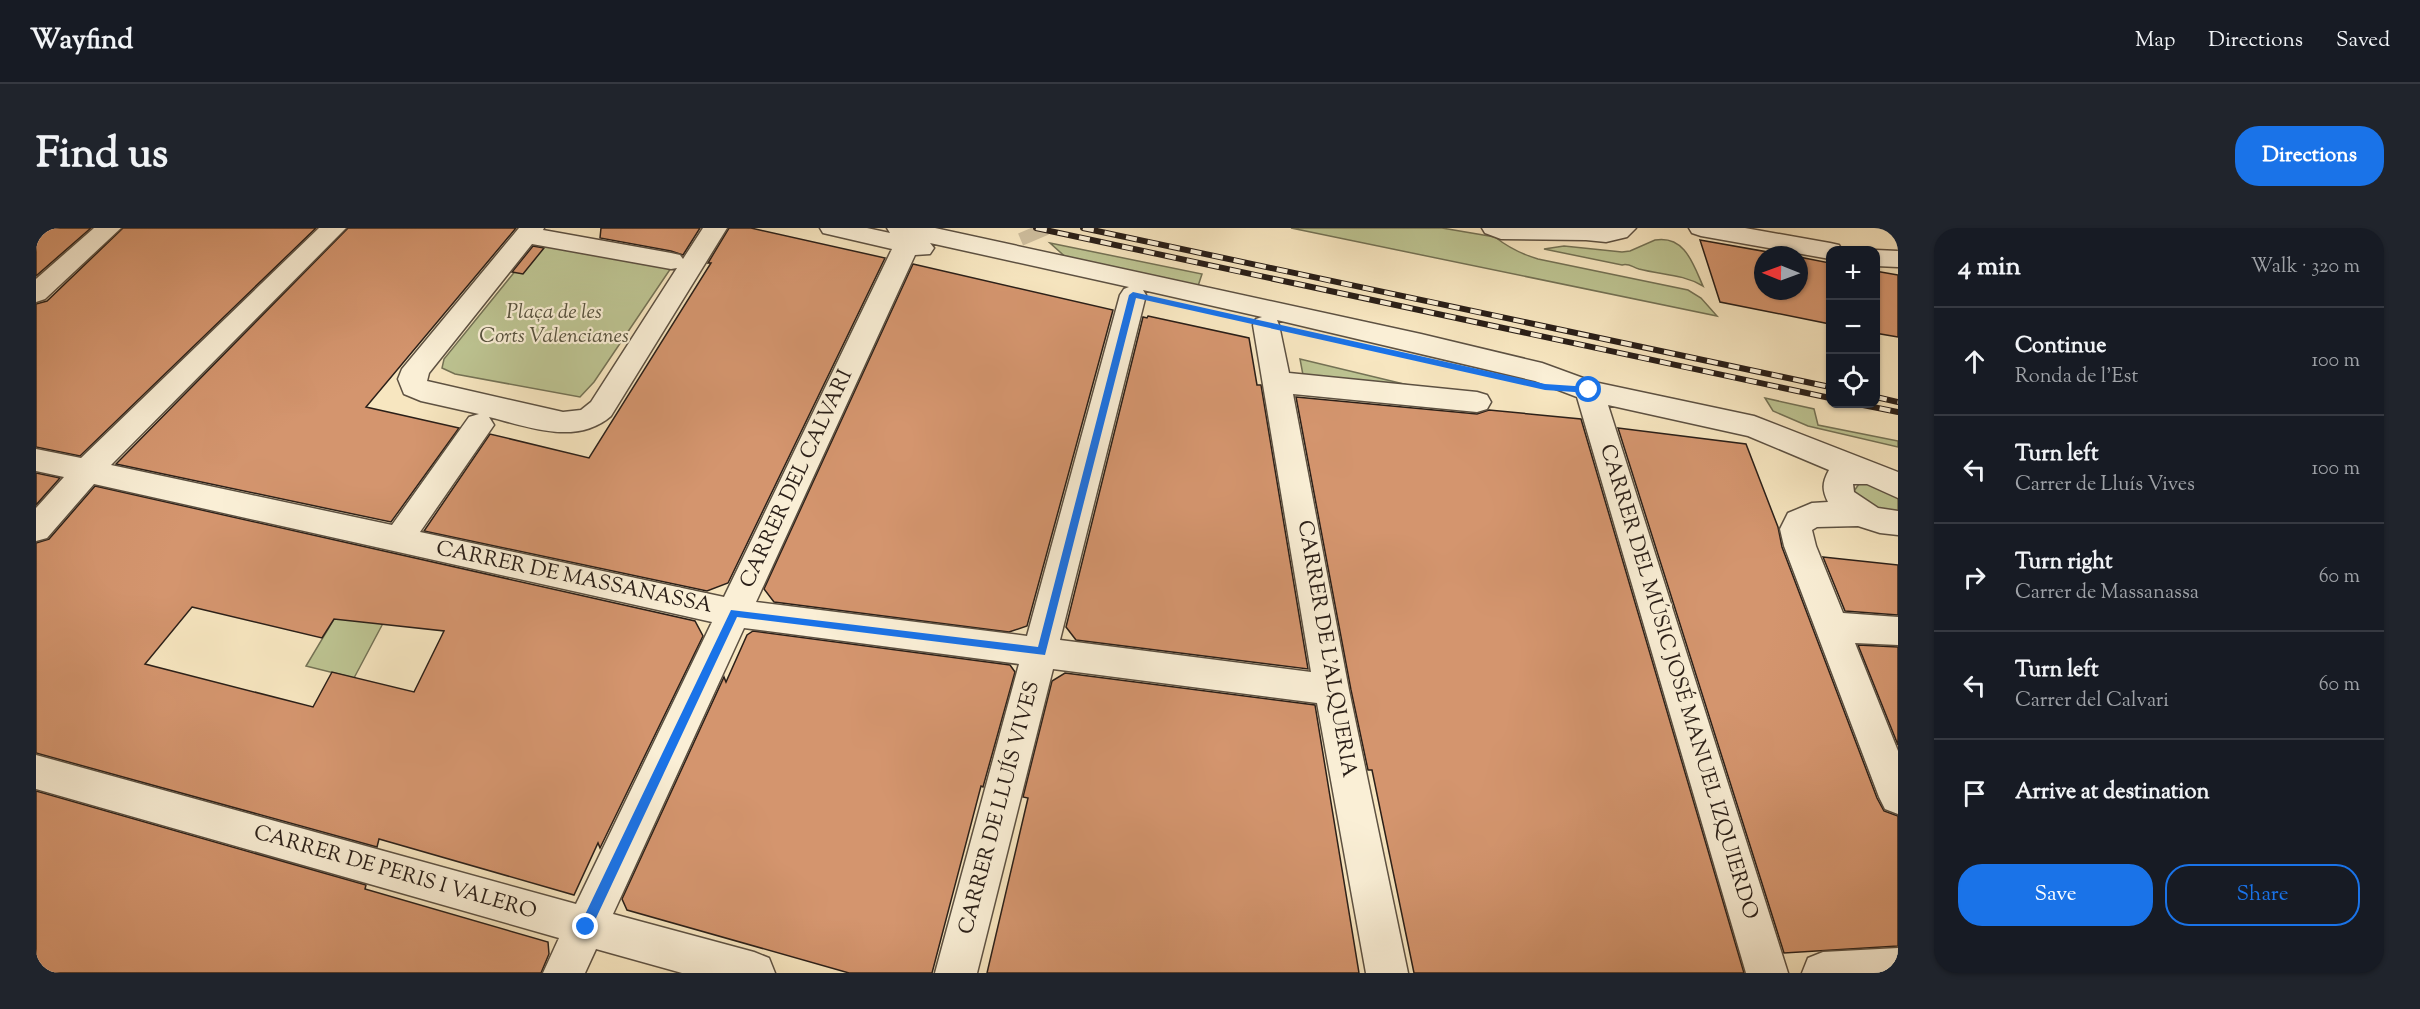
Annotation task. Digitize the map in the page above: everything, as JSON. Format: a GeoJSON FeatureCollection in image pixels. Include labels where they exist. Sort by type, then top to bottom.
{"type":"FeatureCollection","features":[{"type":"Feature","properties":{"kind":"street"},"geometry":{"type":"LineString","coordinates":[[36,293],[109,228]]}},
{"type":"Feature","properties":{"kind":"street"},"geometry":{"type":"LineString","coordinates":[[36,529],[87,471],[334,228]]}},
{"type":"Feature","properties":{"kind":"street"},"geometry":{"type":"LineString","coordinates":[[671,261],[529,232],[416,369],[412,379],[414,387],[421,391],[563,423],[589,419],[601,409],[715,228]]}},
{"type":"Feature","properties":{"kind":"street"},"geometry":{"type":"LineString","coordinates":[[832,228],[963,242],[1421,343],[1542,373],[1589,390],[1754,427],[1814,463],[1849,478],[1875,474],[1898,486]]}},
{"type":"Feature","properties":{"kind":"street"},"geometry":{"type":"LineString","coordinates":[[1494,228],[1501,231],[1580,230],[1607,234],[1628,228]]}},
{"type":"Feature","properties":{"kind":"street"},"geometry":{"type":"LineString","coordinates":[[1701,228],[1826,250]]}},
{"type":"Feature","properties":{"kind":"street"},"geometry":{"type":"LineString","coordinates":[[963,242],[992,240],[1008,234]]}},
{"type":"Feature","properties":{"kind":"street"},"geometry":{"type":"LineString","coordinates":[[903,236],[1133,295],[1266,325],[1545,387],[1589,390]]}},
{"type":"Feature","properties":{"kind":"street","name":"CARRER DEL CALVARI"},"geometry":{"type":"LineString","coordinates":[[564,973],[734,612],[903,236]]}},
{"type":"Feature","properties":{"kind":"street"},"geometry":{"type":"LineString","coordinates":[[1036,240],[1048,256],[1063,264]]}},
{"type":"Feature","properties":{"kind":"street"},"geometry":{"type":"LineString","coordinates":[[1880,258],[1898,259]]}},
{"type":"Feature","properties":{"kind":"street","name":"CARRER DE LLUÍS VIVES"},"geometry":{"type":"LineString","coordinates":[[956,973],[1133,295]]}},
{"type":"Feature","properties":{"kind":"street","name":"CARRER DE L'ALQUERIA"},"geometry":{"type":"LineString","coordinates":[[1266,325],[1332,690],[1387,973]]}},
{"type":"Feature","properties":{"kind":"street"},"geometry":{"type":"LineString","coordinates":[[1277,382],[1477,402]]}},
{"type":"Feature","properties":{"kind":"street","name":"CARRER DEL MÚSIC JOSÉ MANUEL IZQUIERDO"},"geometry":{"type":"LineString","coordinates":[[1589,390],[1767,973]]}},
{"type":"Feature","properties":{"kind":"street"},"geometry":{"type":"LineString","coordinates":[[407,526],[479,425]]}},
{"type":"Feature","properties":{"kind":"street","name":"CARRER DE MASSANASSA"},"geometry":{"type":"LineString","coordinates":[[36,460],[734,612],[1332,690]]}},
{"type":"Feature","properties":{"kind":"street"},"geometry":{"type":"LineString","coordinates":[[1849,478],[1840,495],[1848,505],[1860,514],[1875,520],[1898,523]]}},
{"type":"Feature","properties":{"kind":"street"},"geometry":{"type":"LineString","coordinates":[[1860,514],[1812,515],[1799,522],[1796,529],[1832,627],[1884,727],[1898,797]]}},
{"type":"Feature","properties":{"kind":"street"},"geometry":{"type":"LineString","coordinates":[[1832,627],[1898,631]]}},
{"type":"Feature","properties":{"kind":"street","name":"CARRER DE PERIS I VALERO"},"geometry":{"type":"LineString","coordinates":[[36,772],[754,973]]}},
{"type":"Feature","properties":{"kind":"street"},"geometry":{"type":"LineString","coordinates":[[1822,973],[1898,969]]}},
{"type":"Feature","properties":{"kind":"green space"},"geometry":{"type":"Polygon","coordinates":[[[1291,228],[1442,228],[1495,237],[1515,250],[1538,259],[1688,290],[1701,298],[1717,316],[1291,228]]]}},
{"type":"Feature","properties":{"kind":"green space"},"geometry":{"type":"Polygon","coordinates":[[[1655,240],[1674,242],[1681,247],[1691,260],[1703,286],[1672,275],[1544,249],[1564,246],[1622,252],[1655,240]]]}},
{"type":"Feature","properties":{"kind":"green space","name":"Plaça de les Corts Valencianes"},"geometry":{"type":"Polygon","coordinates":[[[538,243],[671,268],[594,382],[580,397],[455,374],[442,368],[444,359],[538,243]]]}},
{"type":"Feature","properties":{"kind":"green space"},"geometry":{"type":"Polygon","coordinates":[[[1050,243],[1202,274],[1197,289],[1070,261],[1050,243]]]}},
{"type":"Feature","properties":{"kind":"green space"},"geometry":{"type":"Polygon","coordinates":[[[1300,359],[1408,385],[1303,375],[1300,359]]]}},
{"type":"Feature","properties":{"kind":"green space"},"geometry":{"type":"Polygon","coordinates":[[[1765,398],[1814,409],[1818,425],[1898,441],[1898,447],[1808,426],[1773,411],[1765,398]]]}},
{"type":"Feature","properties":{"kind":"green space"},"geometry":{"type":"Polygon","coordinates":[[[1865,482],[1898,496],[1898,514],[1859,502],[1854,491],[1859,484],[1865,482]]]}},
{"type":"Feature","properties":{"kind":"green space"},"geometry":{"type":"Polygon","coordinates":[[[374,552],[416,561],[354,678],[306,666],[374,552]]]}},
{"type":"Feature","properties":{"kind":"building"},"geometry":{"type":"Polygon","coordinates":[[[36,228],[91,228],[36,276],[36,228]]]}},
{"type":"Feature","properties":{"kind":"building"},"geometry":{"type":"Polygon","coordinates":[[[123,228],[316,228],[80,456],[36,447],[36,304],[47,301],[123,228]]]}},
{"type":"Feature","properties":{"kind":"building"},"geometry":{"type":"Polygon","coordinates":[[[348,228],[516,228],[366,407],[459,428],[391,522],[116,464],[348,228]]]}},
{"type":"Feature","properties":{"kind":"building"},"geometry":{"type":"Polygon","coordinates":[[[601,228],[700,228],[683,255],[600,238],[601,228]]]}},
{"type":"Feature","properties":{"kind":"building"},"geometry":{"type":"Polygon","coordinates":[[[729,228],[751,228],[885,258],[728,583],[707,591],[424,531],[490,434],[589,458],[711,263],[708,263],[729,228]]]}},
{"type":"Feature","properties":{"kind":"building"},"geometry":{"type":"Polygon","coordinates":[[[1700,240],[1754,250],[1754,300],[1808,300],[1808,259],[1826,262],[1826,323],[1720,302],[1700,240]]]}},
{"type":"Feature","properties":{"kind":"building"},"geometry":{"type":"Polygon","coordinates":[[[533,246],[544,248],[523,274],[512,272],[533,246]]]}},
{"type":"Feature","properties":{"kind":"building"},"geometry":{"type":"Polygon","coordinates":[[[913,264],[1113,310],[1027,626],[1009,632],[774,602],[764,589],[913,264]]]}},
{"type":"Feature","properties":{"kind":"building"},"geometry":{"type":"Polygon","coordinates":[[[1880,272],[1898,275],[1898,337],[1880,334],[1880,272]]]}},
{"type":"Feature","properties":{"kind":"building"},"geometry":{"type":"Polygon","coordinates":[[[1148,316],[1249,338],[1257,385],[1261,385],[1308,669],[1076,640],[1066,627],[1143,317],[1148,316]]]}},
{"type":"Feature","properties":{"kind":"building"},"geometry":{"type":"Polygon","coordinates":[[[1296,397],[1477,414],[1489,410],[1581,419],[1744,973],[1414,973],[1372,770],[1368,770],[1351,690],[1296,397]]]}},
{"type":"Feature","properties":{"kind":"building"},"geometry":{"type":"Polygon","coordinates":[[[1618,428],[1746,444],[1778,527],[1782,547],[1877,798],[1884,811],[1898,816],[1898,946],[1784,953],[1618,428]]]}},
{"type":"Feature","properties":{"kind":"building"},"geometry":{"type":"Polygon","coordinates":[[[36,473],[60,478],[36,505],[36,473]]]}},
{"type":"Feature","properties":{"kind":"building"},"geometry":{"type":"Polygon","coordinates":[[[95,486],[695,621],[703,636],[600,848],[598,843],[574,895],[379,839],[377,847],[36,753],[36,543],[49,539],[95,486]],[[192,607],[145,664],[313,707],[332,672],[414,692],[444,631],[334,619],[322,638],[192,607]]]}},
{"type":"Feature","properties":{"kind":"building"},"geometry":{"type":"Polygon","coordinates":[[[1823,557],[1898,565],[1898,615],[1845,611],[1823,557]]]}},
{"type":"Feature","properties":{"kind":"building"},"geometry":{"type":"Polygon","coordinates":[[[753,631],[1010,665],[1015,672],[983,787],[981,786],[932,973],[849,973],[627,910],[622,899],[724,677],[726,682],[747,635],[753,631]]]}},
{"type":"Feature","properties":{"kind":"building"},"geometry":{"type":"Polygon","coordinates":[[[1858,645],[1898,647],[1898,745],[1858,645]]]}},
{"type":"Feature","properties":{"kind":"building"},"geometry":{"type":"Polygon","coordinates":[[[1065,673],[1315,705],[1359,973],[987,973],[1028,798],[1023,797],[1052,681],[1065,673]]]}},
{"type":"Feature","properties":{"kind":"building"},"geometry":{"type":"Polygon","coordinates":[[[36,791],[366,885],[365,889],[548,942],[549,954],[541,973],[36,973],[36,791]]]}},
{"type":"Feature","properties":{"kind":"tunnel"},"geometry":{"type":"LineString","coordinates":[[1031,228],[1036,240]]}},
{"type":"Feature","properties":{"kind":"railway"},"geometry":{"type":"LineString","coordinates":[[1036,228],[1826,397]]}},
{"type":"Feature","properties":{"kind":"railway"},"geometry":{"type":"LineString","coordinates":[[1083,228],[1826,386]]}},
{"type":"Feature","properties":{"kind":"railway"},"geometry":{"type":"LineString","coordinates":[[1880,398],[1898,402]]}},
{"type":"Feature","properties":{"kind":"railway"},"geometry":{"type":"LineString","coordinates":[[1878,408],[1898,412]]}},
{"type":"Feature","properties":{"kind":"route"},"geometry":{"type":"LineString","coordinates":[[586,927],[734,612],[1041,652],[1133,295],[1545,387],[1589,390]]}}]}
